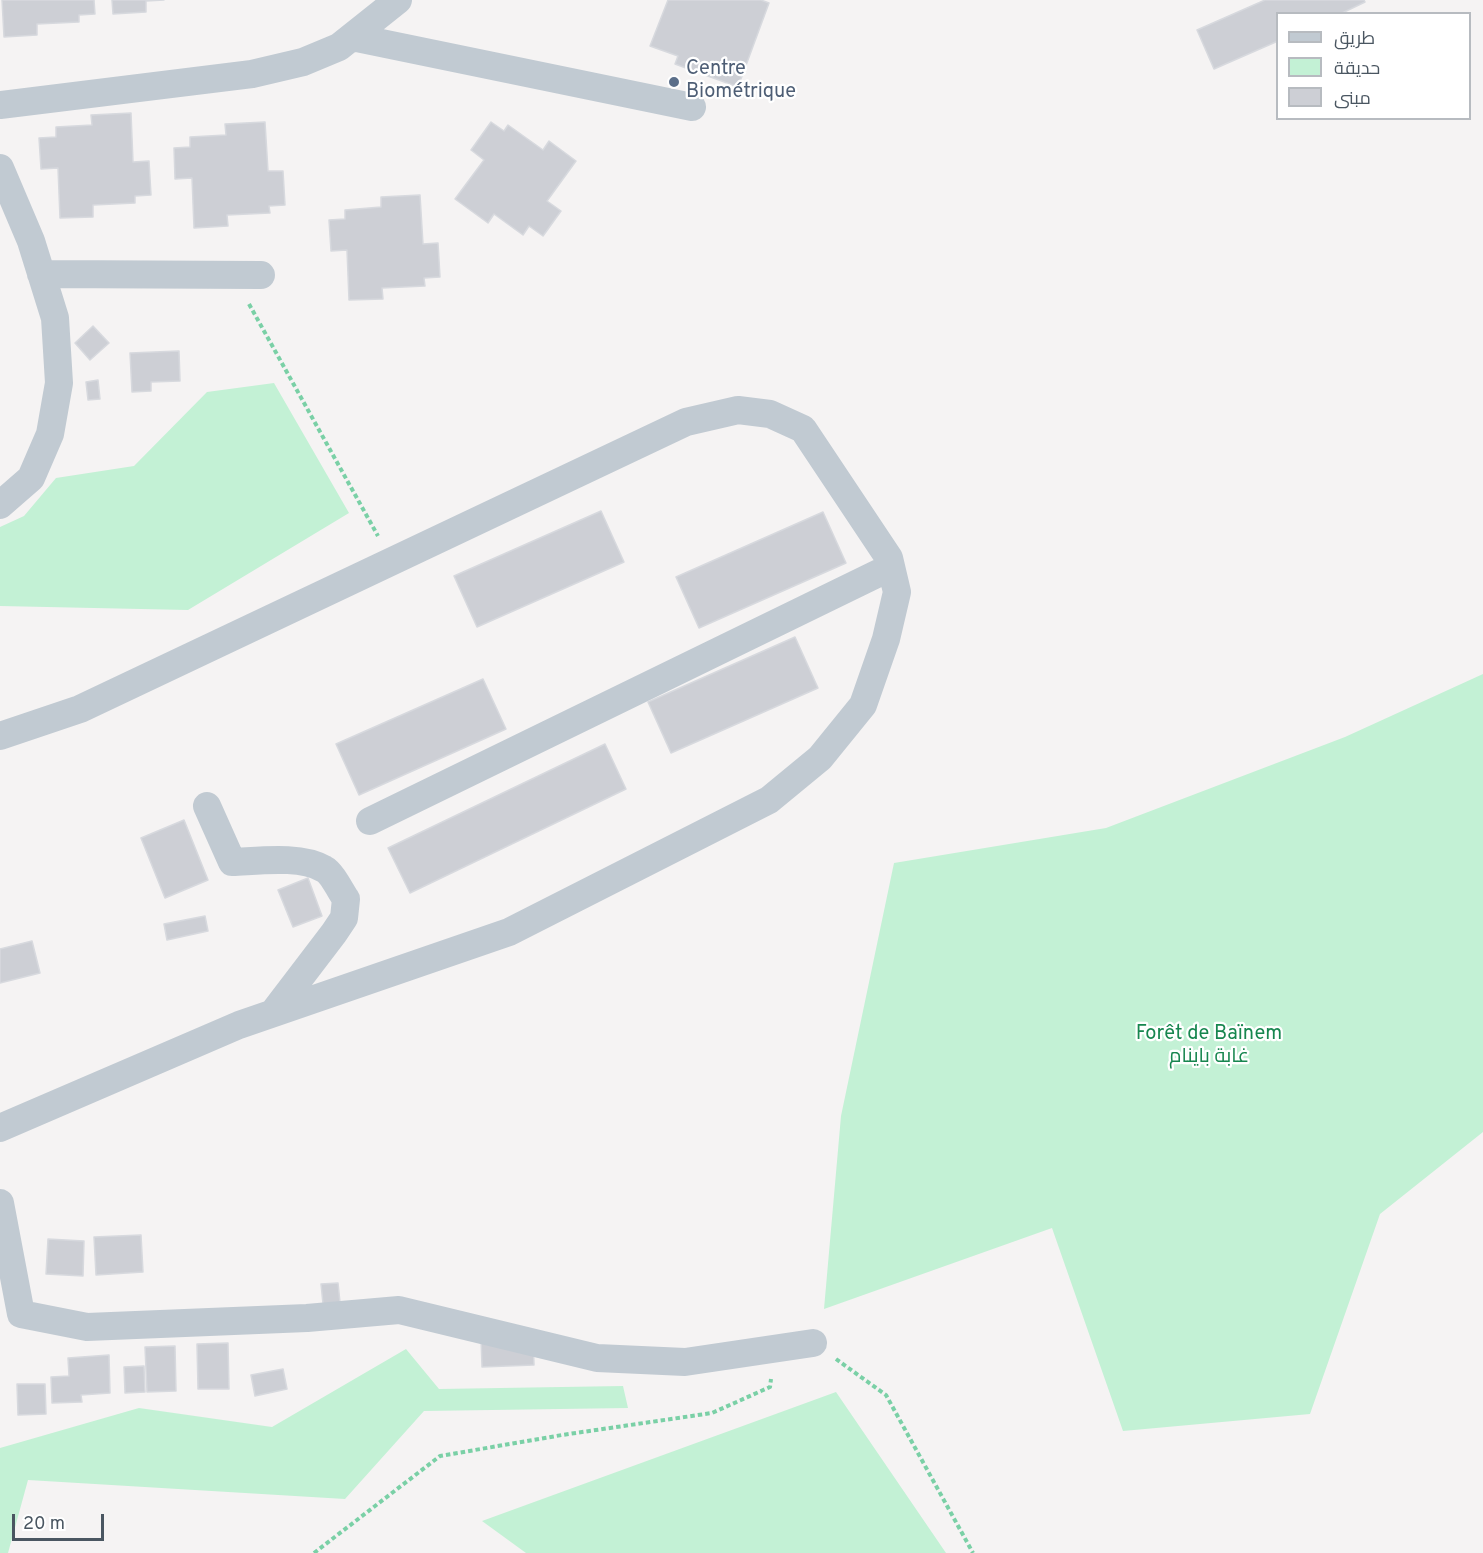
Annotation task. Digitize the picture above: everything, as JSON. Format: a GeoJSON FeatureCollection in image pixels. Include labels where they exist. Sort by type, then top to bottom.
{"type":"FeatureCollection","features":[{"type":"Feature","properties":{"kind":"street"},"geometry":{"type":"LineString","coordinates":[[0,105],[252,74],[303,62],[339,47],[397,0]]}},
{"type":"Feature","properties":{"kind":"street"},"geometry":{"type":"LineString","coordinates":[[352,37],[692,107]]}},
{"type":"Feature","properties":{"kind":"street"},"geometry":{"type":"LineString","coordinates":[[0,168],[31,241],[55,318],[59,383],[50,434],[32,478],[0,505]]}},
{"type":"Feature","properties":{"kind":"street"},"geometry":{"type":"LineString","coordinates":[[41,274],[261,275]]}},
{"type":"Feature","properties":{"kind":"street"},"geometry":{"type":"LineString","coordinates":[[0,736],[80,709],[686,422],[738,410],[770,414],[803,429],[889,558],[897,592],[886,639],[864,705],[820,758],[769,800],[509,932],[239,1025],[0,1128]]}},
{"type":"Feature","properties":{"kind":"street"},"geometry":{"type":"LineString","coordinates":[[370,821],[891,567]]}},
{"type":"Feature","properties":{"kind":"street"},"geometry":{"type":"LineString","coordinates":[[207,807],[232,862],[294,861],[312,864],[326,870],[346,899],[344,918],[273,1013]]}},
{"type":"Feature","properties":{"kind":"street"},"geometry":{"type":"LineString","coordinates":[[0,1203],[21,1314],[87,1327],[307,1318],[399,1310],[597,1358],[685,1362],[813,1343]]}},
{"type":"Feature","properties":{"kind":"path"},"geometry":{"type":"LineString","coordinates":[[232,275],[392,561]]}},
{"type":"Feature","properties":{"kind":"path"},"geometry":{"type":"LineString","coordinates":[[813,1343],[886,1395],[973,1553]]}},
{"type":"Feature","properties":{"kind":"path"},"geometry":{"type":"LineString","coordinates":[[314,1553],[440,1456],[561,1435],[712,1413],[770,1387],[776,1349]]}},
{"type":"Feature","properties":{"kind":"green space"},"geometry":{"type":"Polygon","coordinates":[[[274,383],[349,513],[188,610],[0,606],[0,527],[24,516],[56,478],[134,466],[207,392],[274,383]]]}},
{"type":"Feature","properties":{"kind":"green space","name":"Forêt de Baïnem غابة باينام"},"geometry":{"type":"Polygon","coordinates":[[[1483,674],[1483,1132],[1380,1214],[1310,1414],[1123,1431],[1052,1228],[824,1309],[841,1116],[894,863],[1106,828],[1345,737],[1483,674]]]}},
{"type":"Feature","properties":{"kind":"green space"},"geometry":{"type":"Polygon","coordinates":[[[406,1349],[439,1389],[623,1386],[628,1408],[424,1411],[345,1499],[28,1480],[8,1553],[0,1553],[0,1448],[139,1408],[272,1427],[406,1349]]]}},
{"type":"Feature","properties":{"kind":"green space"},"geometry":{"type":"Polygon","coordinates":[[[836,1392],[946,1553],[526,1553],[482,1521],[836,1392]]]}},
{"type":"Feature","properties":{"kind":"building"},"geometry":{"type":"Polygon","coordinates":[[[2,0],[94,0],[95,14],[79,15],[79,22],[37,24],[37,35],[4,37],[2,0]]]}},
{"type":"Feature","properties":{"kind":"building"},"geometry":{"type":"Polygon","coordinates":[[[112,0],[164,0],[146,1],[146,12],[113,14],[112,0]]]}},
{"type":"Feature","properties":{"kind":"building"},"geometry":{"type":"Polygon","coordinates":[[[668,0],[761,0],[769,3],[738,87],[675,64],[678,56],[650,46],[668,0]]]}},
{"type":"Feature","properties":{"kind":"building"},"geometry":{"type":"Polygon","coordinates":[[[1265,0],[1364,0],[1365,2],[1344,12],[1276,12],[1276,42],[1214,69],[1197,30],[1265,0]]]}},
{"type":"Feature","properties":{"kind":"building"},"geometry":{"type":"Polygon","coordinates":[[[131,113],[133,162],[149,161],[151,195],[135,196],[135,203],[93,205],[93,217],[60,218],[58,168],[41,169],[39,138],[56,137],[56,127],[92,125],[91,115],[131,113]]]}},
{"type":"Feature","properties":{"kind":"building"},"geometry":{"type":"Polygon","coordinates":[[[265,122],[268,171],[283,171],[285,205],[269,206],[270,213],[227,215],[228,226],[194,228],[192,178],[175,179],[174,148],[190,147],[190,137],[226,135],[225,124],[265,122]]]}},
{"type":"Feature","properties":{"kind":"building"},"geometry":{"type":"Polygon","coordinates":[[[491,122],[504,131],[508,125],[543,150],[549,141],[576,161],[547,201],[561,211],[543,236],[529,226],[523,235],[494,214],[488,223],[455,199],[484,160],[471,150],[491,122]]]}},
{"type":"Feature","properties":{"kind":"building"},"geometry":{"type":"Polygon","coordinates":[[[420,195],[423,244],[438,243],[440,277],[424,278],[425,286],[382,288],[383,299],[349,300],[347,250],[331,251],[329,220],[345,219],[345,210],[381,207],[381,197],[420,195]]]}},
{"type":"Feature","properties":{"kind":"building"},"geometry":{"type":"Polygon","coordinates":[[[93,326],[109,343],[90,360],[75,343],[93,326]]]}},
{"type":"Feature","properties":{"kind":"building"},"geometry":{"type":"Polygon","coordinates":[[[179,351],[180,381],[151,382],[151,391],[132,392],[130,353],[179,351]]]}},
{"type":"Feature","properties":{"kind":"building"},"geometry":{"type":"Polygon","coordinates":[[[98,380],[100,399],[88,400],[86,382],[98,380]]]}},
{"type":"Feature","properties":{"kind":"building"},"geometry":{"type":"Polygon","coordinates":[[[601,511],[624,562],[477,627],[454,576],[601,511]]]}},
{"type":"Feature","properties":{"kind":"building"},"geometry":{"type":"Polygon","coordinates":[[[823,512],[846,563],[699,628],[676,577],[823,512]]]}},
{"type":"Feature","properties":{"kind":"building"},"geometry":{"type":"Polygon","coordinates":[[[795,637],[818,688],[671,753],[648,702],[795,637]]]}},
{"type":"Feature","properties":{"kind":"building"},"geometry":{"type":"Polygon","coordinates":[[[483,679],[506,729],[359,795],[336,744],[483,679]]]}},
{"type":"Feature","properties":{"kind":"building"},"geometry":{"type":"Polygon","coordinates":[[[605,744],[626,789],[410,893],[388,848],[605,744]]]}},
{"type":"Feature","properties":{"kind":"building"},"geometry":{"type":"Polygon","coordinates":[[[184,820],[208,880],[165,898],[141,838],[184,820]]]}},
{"type":"Feature","properties":{"kind":"building"},"geometry":{"type":"Polygon","coordinates":[[[308,878],[322,916],[293,927],[278,890],[308,878]]]}},
{"type":"Feature","properties":{"kind":"building"},"geometry":{"type":"Polygon","coordinates":[[[205,916],[208,931],[167,940],[164,924],[205,916]]]}},
{"type":"Feature","properties":{"kind":"building"},"geometry":{"type":"Polygon","coordinates":[[[32,941],[40,973],[0,983],[0,949],[32,941]]]}},
{"type":"Feature","properties":{"kind":"building"},"geometry":{"type":"Polygon","coordinates":[[[141,1235],[143,1272],[96,1275],[94,1237],[141,1235]]]}},
{"type":"Feature","properties":{"kind":"building"},"geometry":{"type":"Polygon","coordinates":[[[48,1239],[84,1241],[83,1276],[46,1274],[48,1239]]]}},
{"type":"Feature","properties":{"kind":"building"},"geometry":{"type":"Polygon","coordinates":[[[338,1283],[342,1322],[325,1324],[321,1284],[338,1283]]]}},
{"type":"Feature","properties":{"kind":"building"},"geometry":{"type":"Polygon","coordinates":[[[533,1336],[534,1365],[482,1367],[481,1338],[533,1336]]]}},
{"type":"Feature","properties":{"kind":"building"},"geometry":{"type":"Polygon","coordinates":[[[228,1343],[229,1389],[198,1389],[197,1344],[228,1343]]]}},
{"type":"Feature","properties":{"kind":"building"},"geometry":{"type":"Polygon","coordinates":[[[175,1346],[176,1391],[147,1392],[145,1347],[175,1346]]]}},
{"type":"Feature","properties":{"kind":"building"},"geometry":{"type":"Polygon","coordinates":[[[109,1355],[110,1393],[81,1395],[82,1402],[52,1403],[51,1377],[69,1376],[68,1358],[109,1355]]]}},
{"type":"Feature","properties":{"kind":"building"},"geometry":{"type":"Polygon","coordinates":[[[144,1366],[145,1392],[125,1393],[124,1367],[144,1366]]]}},
{"type":"Feature","properties":{"kind":"building"},"geometry":{"type":"Polygon","coordinates":[[[283,1369],[287,1389],[255,1396],[251,1375],[283,1369]]]}},
{"type":"Feature","properties":{"kind":"building"},"geometry":{"type":"Polygon","coordinates":[[[17,1384],[45,1384],[46,1414],[18,1415],[17,1384]]]}},
{"type":"Feature","properties":{"kind":"place","name":"Centre Biométrique"},"geometry":{"type":"Point","coordinates":[674,82]}}]}
